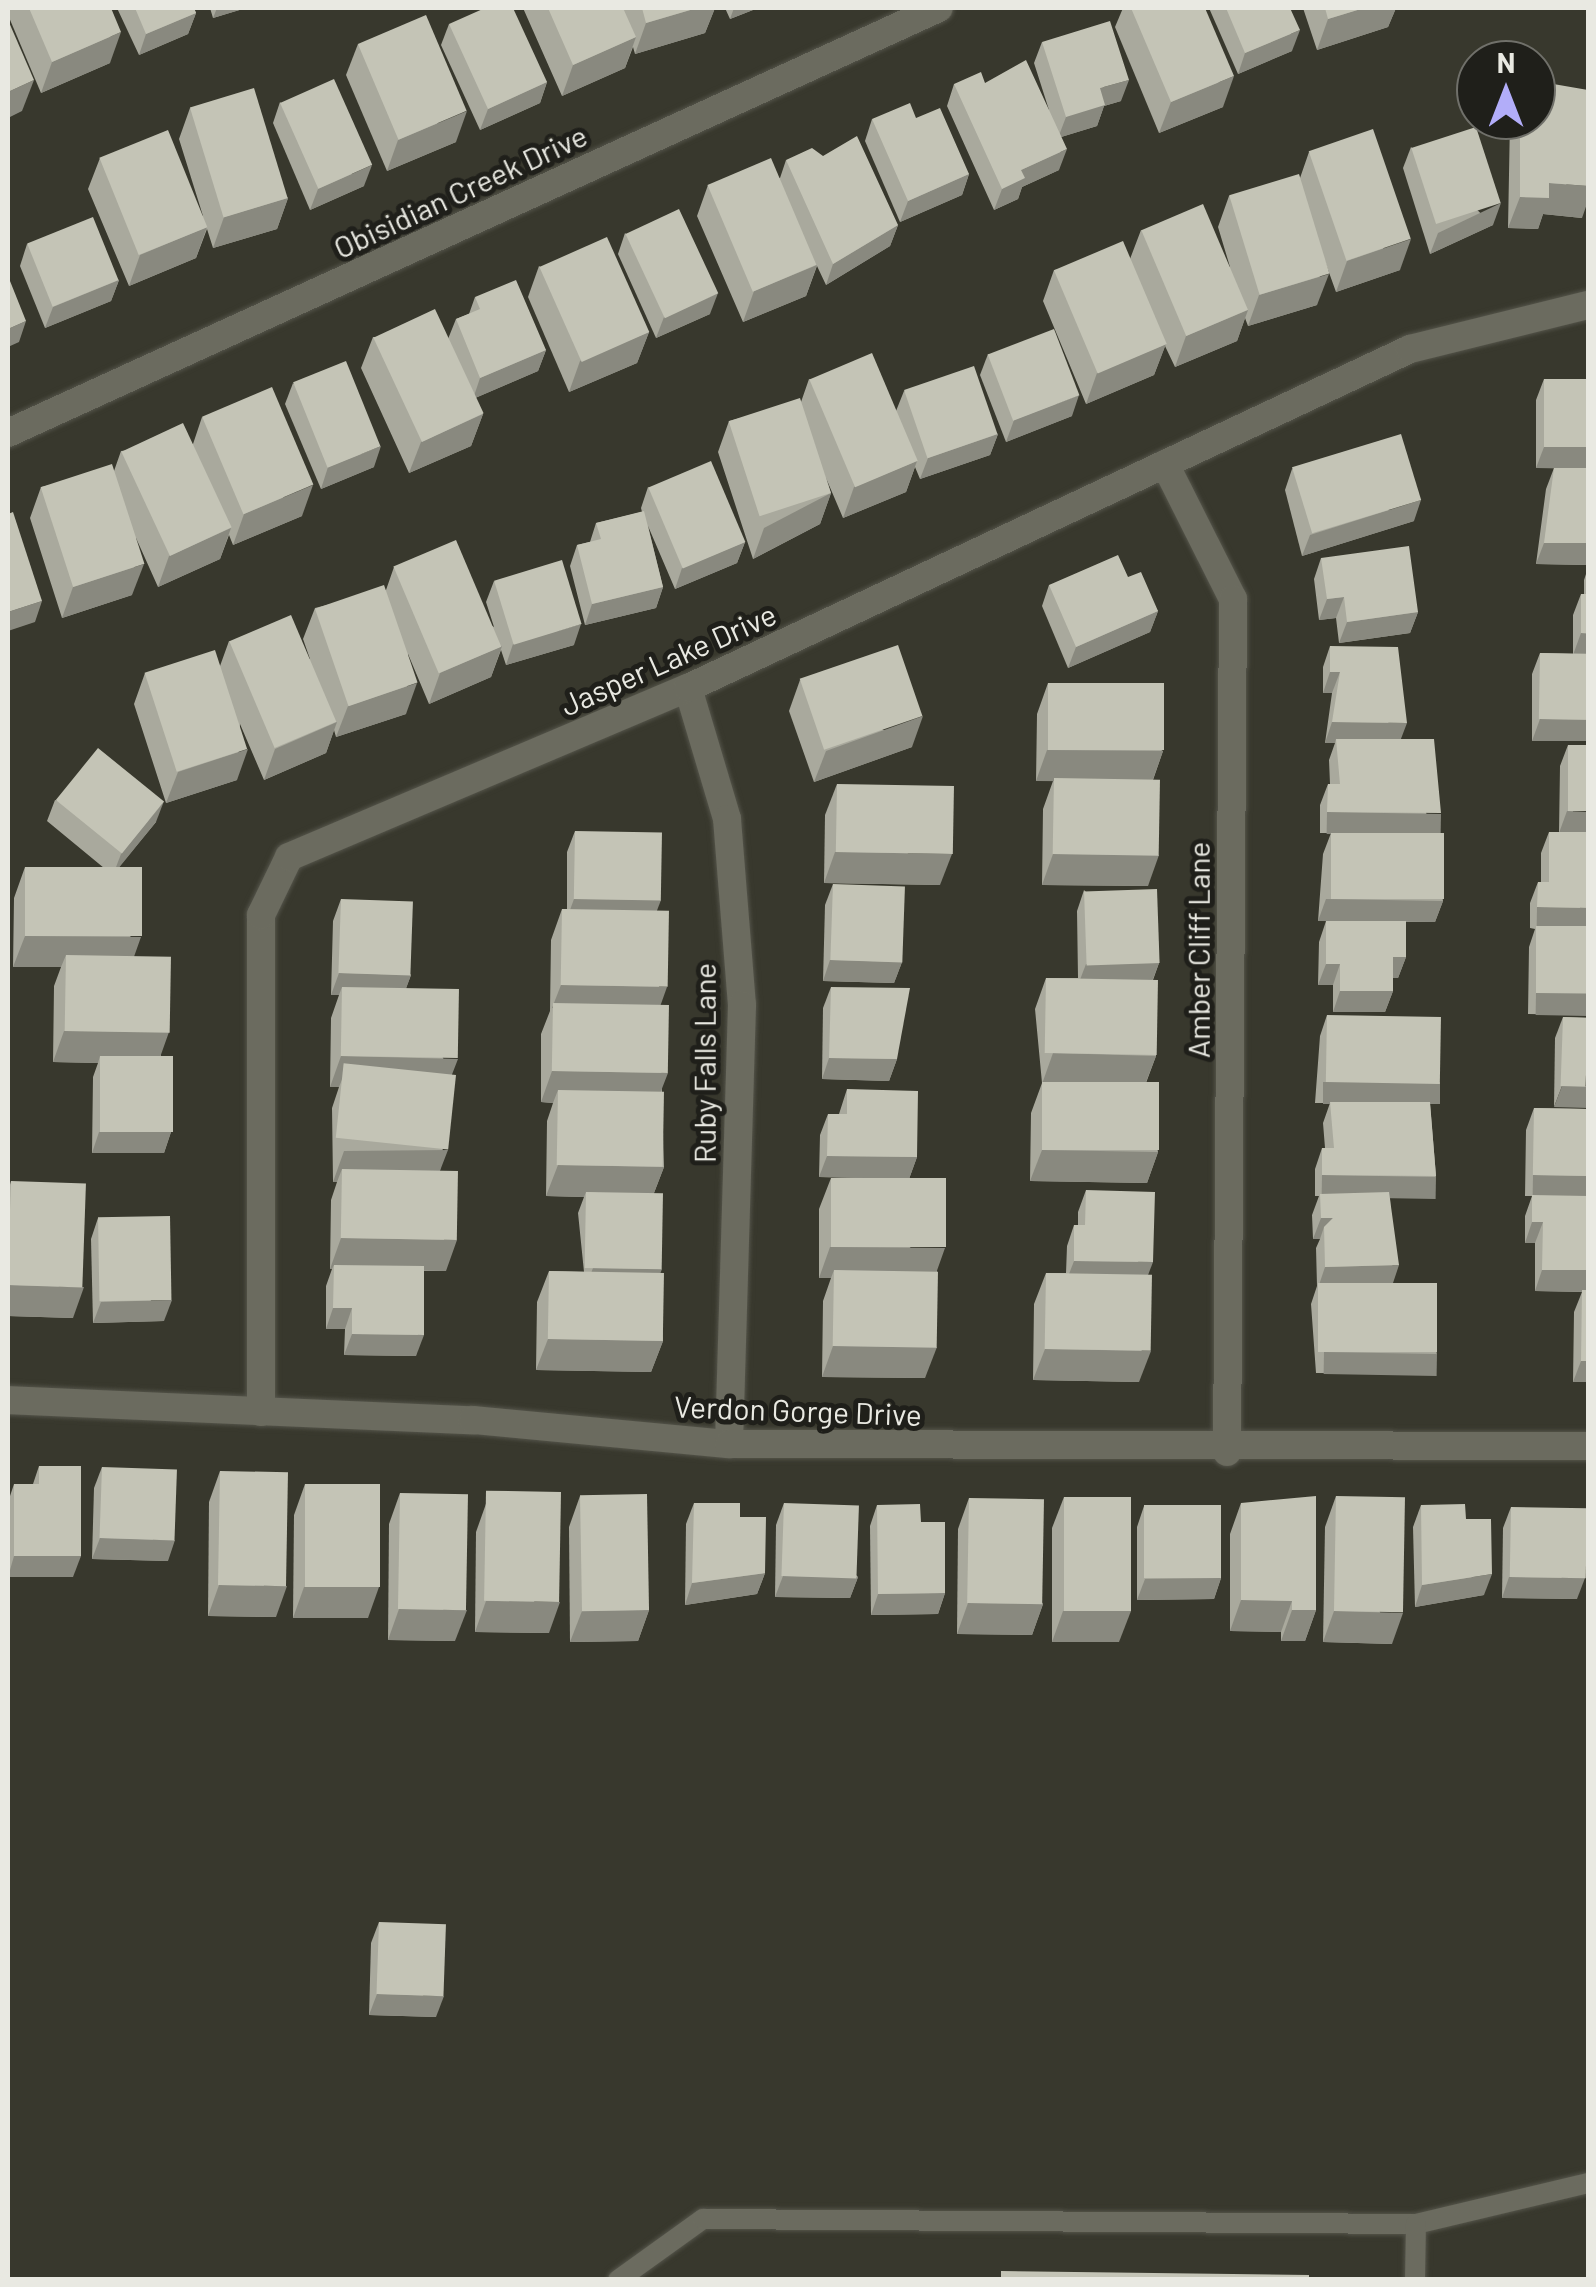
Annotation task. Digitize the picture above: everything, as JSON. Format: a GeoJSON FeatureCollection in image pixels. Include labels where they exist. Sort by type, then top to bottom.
{"type":"FeatureCollection","features":[{"type":"Feature","properties":{"kind":"street","name":"Obisidian Creek Drive"},"geometry":{"type":"LineString","coordinates":[[8,433],[938,8]]}},
{"type":"Feature","properties":{"kind":"street","name":"Jasper Lake Drive"},"geometry":{"type":"LineString","coordinates":[[262,1412],[262,915],[289,857],[688,688],[1410,349],[1588,305]]}},
{"type":"Feature","properties":{"kind":"street","name":"Amber Cliff Lane"},"geometry":{"type":"LineString","coordinates":[[1165,464],[1233,599],[1227,1452]]}},
{"type":"Feature","properties":{"kind":"street","name":"Ruby Falls Lane"},"geometry":{"type":"LineString","coordinates":[[688,688],[727,819],[742,1004],[729,1444]]}},
{"type":"Feature","properties":{"kind":"street","name":"Verdon Gorge Drive"},"geometry":{"type":"LineString","coordinates":[[8,1400],[262,1412],[729,1444],[1227,1452],[1588,1446]]}},
{"type":"Feature","properties":{"kind":"lane"},"geometry":{"type":"LineString","coordinates":[[618,2280],[703,2219],[1416,2224],[1588,2183]]}},
{"type":"Feature","properties":{"kind":"lane"},"geometry":{"type":"LineString","coordinates":[[1415,2280],[1416,2224]]}},
{"type":"Feature","properties":{"kind":"building"},"geometry":{"type":"Polygon","coordinates":[[[29,8],[111,8],[121,32],[52,62],[29,8]]]}},
{"type":"Feature","properties":{"kind":"building"},"geometry":{"type":"Polygon","coordinates":[[[135,8],[194,8],[196,13],[146,34],[135,8]]]}},
{"type":"Feature","properties":{"kind":"building"},"geometry":{"type":"Polygon","coordinates":[[[485,8],[513,8],[547,82],[488,109],[449,24],[485,8]]]}},
{"type":"Feature","properties":{"kind":"building"},"geometry":{"type":"Polygon","coordinates":[[[548,8],[623,8],[636,37],[573,65],[548,8]]]}},
{"type":"Feature","properties":{"kind":"building"},"geometry":{"type":"Polygon","coordinates":[[[642,8],[697,8],[646,23],[642,8]]]}},
{"type":"Feature","properties":{"kind":"building"},"geometry":{"type":"Polygon","coordinates":[[[1131,8],[1205,8],[1234,76],[1171,102],[1131,8]]]}},
{"type":"Feature","properties":{"kind":"building"},"geometry":{"type":"Polygon","coordinates":[[[1226,8],[1290,8],[1300,30],[1245,53],[1226,8]]]}},
{"type":"Feature","properties":{"kind":"building"},"geometry":{"type":"Polygon","coordinates":[[[1325,8],[1364,8],[1328,19],[1325,8]]]}},
{"type":"Feature","properties":{"kind":"building"},"geometry":{"type":"Polygon","coordinates":[[[426,15],[467,111],[399,140],[358,44],[426,15]]]}},
{"type":"Feature","properties":{"kind":"building"},"geometry":{"type":"Polygon","coordinates":[[[8,20],[34,80],[8,92],[8,20]]]}},
{"type":"Feature","properties":{"kind":"building"},"geometry":{"type":"Polygon","coordinates":[[[1110,21],[1129,80],[1100,88],[1105,105],[1066,117],[1042,42],[1110,21]]]}},
{"type":"Feature","properties":{"kind":"building"},"geometry":{"type":"Polygon","coordinates":[[[1026,60],[1067,149],[1021,170],[1025,178],[1002,189],[954,84],[981,72],[985,83],[1026,60]]]}},
{"type":"Feature","properties":{"kind":"building"},"geometry":{"type":"Polygon","coordinates":[[[334,79],[372,165],[318,189],[280,103],[334,79]]]}},
{"type":"Feature","properties":{"kind":"building"},"geometry":{"type":"Polygon","coordinates":[[[1556,84],[1588,90],[1588,186],[1549,183],[1549,198],[1520,197],[1520,140],[1556,140],[1556,84]]]}},
{"type":"Feature","properties":{"kind":"building"},"geometry":{"type":"Polygon","coordinates":[[[254,88],[288,198],[224,218],[190,108],[254,88]]]}},
{"type":"Feature","properties":{"kind":"building"},"geometry":{"type":"Polygon","coordinates":[[[910,103],[916,118],[940,108],[969,174],[908,201],[872,119],[910,103]]]}},
{"type":"Feature","properties":{"kind":"building"},"geometry":{"type":"Polygon","coordinates":[[[1373,129],[1411,239],[1346,261],[1309,151],[1373,129]]]}},
{"type":"Feature","properties":{"kind":"building"},"geometry":{"type":"Polygon","coordinates":[[[168,130],[207,227],[139,255],[99,158],[168,130]]]}},
{"type":"Feature","properties":{"kind":"building"},"geometry":{"type":"Polygon","coordinates":[[[1456,133],[1456,140],[1480,140],[1501,203],[1436,224],[1411,148],[1456,133]]]}},
{"type":"Feature","properties":{"kind":"building"},"geometry":{"type":"Polygon","coordinates":[[[857,136],[898,225],[833,264],[786,160],[812,148],[823,156],[857,136]]]}},
{"type":"Feature","properties":{"kind":"building"},"geometry":{"type":"Polygon","coordinates":[[[771,158],[816,265],[753,292],[707,185],[771,158]]]}},
{"type":"Feature","properties":{"kind":"building"},"geometry":{"type":"Polygon","coordinates":[[[1299,174],[1329,273],[1260,295],[1229,195],[1299,174]]]}},
{"type":"Feature","properties":{"kind":"building"},"geometry":{"type":"Polygon","coordinates":[[[1203,204],[1248,310],[1186,336],[1141,230],[1203,204]]]}},
{"type":"Feature","properties":{"kind":"building"},"geometry":{"type":"Polygon","coordinates":[[[679,209],[718,293],[665,318],[626,234],[679,209]]]}},
{"type":"Feature","properties":{"kind":"building"},"geometry":{"type":"Polygon","coordinates":[[[93,217],[118,280],[53,307],[27,244],[93,217]]]}},
{"type":"Feature","properties":{"kind":"building"},"geometry":{"type":"Polygon","coordinates":[[[607,237],[649,332],[582,362],[539,267],[607,237]]]}},
{"type":"Feature","properties":{"kind":"building"},"geometry":{"type":"Polygon","coordinates":[[[1123,241],[1167,344],[1098,373],[1054,270],[1123,241]]]}},
{"type":"Feature","properties":{"kind":"building"},"geometry":{"type":"Polygon","coordinates":[[[8,276],[26,321],[8,329],[8,276]]]}},
{"type":"Feature","properties":{"kind":"building"},"geometry":{"type":"Polygon","coordinates":[[[516,280],[546,350],[480,378],[456,319],[480,309],[475,297],[516,280]]]}},
{"type":"Feature","properties":{"kind":"building"},"geometry":{"type":"Polygon","coordinates":[[[435,309],[484,413],[422,442],[373,338],[435,309]]]}},
{"type":"Feature","properties":{"kind":"building"},"geometry":{"type":"Polygon","coordinates":[[[1054,329],[1079,395],[1013,421],[988,354],[1054,329]]]}},
{"type":"Feature","properties":{"kind":"building"},"geometry":{"type":"Polygon","coordinates":[[[872,353],[918,461],[855,487],[809,380],[872,353]]]}},
{"type":"Feature","properties":{"kind":"building"},"geometry":{"type":"Polygon","coordinates":[[[346,361],[380,446],[328,468],[293,382],[346,361]]]}},
{"type":"Feature","properties":{"kind":"building"},"geometry":{"type":"Polygon","coordinates":[[[974,366],[997,434],[927,458],[904,390],[974,366]]]}},
{"type":"Feature","properties":{"kind":"building"},"geometry":{"type":"Polygon","coordinates":[[[1544,379],[1588,379],[1588,447],[1544,447],[1544,379]]]}},
{"type":"Feature","properties":{"kind":"building"},"geometry":{"type":"Polygon","coordinates":[[[272,387],[313,485],[243,514],[202,417],[272,387]]]}},
{"type":"Feature","properties":{"kind":"building"},"geometry":{"type":"Polygon","coordinates":[[[800,398],[831,493],[760,516],[729,421],[800,398]]]}},
{"type":"Feature","properties":{"kind":"building"},"geometry":{"type":"Polygon","coordinates":[[[183,423],[232,527],[170,556],[121,452],[183,423]]]}},
{"type":"Feature","properties":{"kind":"building"},"geometry":{"type":"Polygon","coordinates":[[[1401,434],[1421,500],[1312,533],[1292,467],[1401,434]]]}},
{"type":"Feature","properties":{"kind":"building"},"geometry":{"type":"Polygon","coordinates":[[[711,461],[745,542],[683,569],[648,488],[711,461]]]}},
{"type":"Feature","properties":{"kind":"building"},"geometry":{"type":"Polygon","coordinates":[[[112,464],[144,564],[73,587],[41,487],[112,464]]]}},
{"type":"Feature","properties":{"kind":"building"},"geometry":{"type":"Polygon","coordinates":[[[1554,468],[1588,468],[1588,543],[1544,543],[1554,468]]]}},
{"type":"Feature","properties":{"kind":"building"},"geometry":{"type":"Polygon","coordinates":[[[644,511],[663,587],[592,604],[577,545],[601,539],[596,523],[644,511]]]}},
{"type":"Feature","properties":{"kind":"building"},"geometry":{"type":"Polygon","coordinates":[[[13,512],[42,601],[8,612],[8,514],[13,512]]]}},
{"type":"Feature","properties":{"kind":"building"},"geometry":{"type":"Polygon","coordinates":[[[456,540],[501,647],[439,673],[393,567],[456,540]]]}},
{"type":"Feature","properties":{"kind":"building"},"geometry":{"type":"Polygon","coordinates":[[[1409,546],[1418,612],[1347,622],[1344,597],[1327,599],[1321,558],[1409,546]]]}},
{"type":"Feature","properties":{"kind":"building"},"geometry":{"type":"Polygon","coordinates":[[[1118,555],[1128,577],[1141,572],[1158,611],[1076,647],[1049,585],[1118,555]]]}},
{"type":"Feature","properties":{"kind":"building"},"geometry":{"type":"Polygon","coordinates":[[[562,560],[582,624],[514,645],[494,581],[562,560]]]}},
{"type":"Feature","properties":{"kind":"building"},"geometry":{"type":"Polygon","coordinates":[[[384,585],[418,682],[349,706],[315,609],[384,585]]]}},
{"type":"Feature","properties":{"kind":"building"},"geometry":{"type":"Polygon","coordinates":[[[1581,594],[1588,594],[1588,633],[1581,633],[1581,594]]]}},
{"type":"Feature","properties":{"kind":"building"},"geometry":{"type":"Polygon","coordinates":[[[291,615],[336,722],[275,748],[229,641],[291,615]]]}},
{"type":"Feature","properties":{"kind":"building"},"geometry":{"type":"Polygon","coordinates":[[[898,645],[922,716],[824,750],[800,679],[898,645]]]}},
{"type":"Feature","properties":{"kind":"building"},"geometry":{"type":"Polygon","coordinates":[[[1330,646],[1398,647],[1407,723],[1332,722],[1340,672],[1330,672],[1330,646]]]}},
{"type":"Feature","properties":{"kind":"building"},"geometry":{"type":"Polygon","coordinates":[[[215,650],[247,749],[177,772],[145,673],[215,650]]]}},
{"type":"Feature","properties":{"kind":"building"},"geometry":{"type":"Polygon","coordinates":[[[1540,653],[1588,654],[1587,720],[1539,719],[1540,653]]]}},
{"type":"Feature","properties":{"kind":"building"},"geometry":{"type":"Polygon","coordinates":[[[1048,683],[1164,683],[1164,750],[1048,750],[1048,683]]]}},
{"type":"Feature","properties":{"kind":"building"},"geometry":{"type":"Polygon","coordinates":[[[1336,739],[1434,739],[1441,813],[1327,812],[1328,784],[1340,784],[1336,739]]]}},
{"type":"Feature","properties":{"kind":"building"},"geometry":{"type":"Polygon","coordinates":[[[1568,745],[1588,745],[1588,811],[1568,811],[1568,745]]]}},
{"type":"Feature","properties":{"kind":"building"},"geometry":{"type":"Polygon","coordinates":[[[98,748],[164,801],[122,854],[56,800],[98,748]]]}},
{"type":"Feature","properties":{"kind":"building"},"geometry":{"type":"Polygon","coordinates":[[[1054,778],[1160,780],[1159,856],[1053,854],[1054,778]]]}},
{"type":"Feature","properties":{"kind":"building"},"geometry":{"type":"Polygon","coordinates":[[[837,784],[954,786],[953,854],[836,852],[837,784]]]}},
{"type":"Feature","properties":{"kind":"building"},"geometry":{"type":"Polygon","coordinates":[[[575,831],[662,833],[661,901],[574,899],[575,831]]]}},
{"type":"Feature","properties":{"kind":"building"},"geometry":{"type":"Polygon","coordinates":[[[1549,832],[1588,832],[1588,908],[1537,907],[1538,882],[1549,882],[1549,832]]]}},
{"type":"Feature","properties":{"kind":"building"},"geometry":{"type":"Polygon","coordinates":[[[1331,833],[1444,833],[1444,899],[1331,899],[1331,833]]]}},
{"type":"Feature","properties":{"kind":"building"},"geometry":{"type":"Polygon","coordinates":[[[25,867],[142,867],[142,936],[25,936],[25,867]]]}},
{"type":"Feature","properties":{"kind":"building"},"geometry":{"type":"Polygon","coordinates":[[[833,884],[905,887],[902,962],[830,960],[833,884]]]}},
{"type":"Feature","properties":{"kind":"building"},"geometry":{"type":"Polygon","coordinates":[[[1157,889],[1160,963],[1087,966],[1084,892],[1157,889]]]}},
{"type":"Feature","properties":{"kind":"building"},"geometry":{"type":"Polygon","coordinates":[[[341,899],[413,902],[410,975],[338,973],[341,899]]]}},
{"type":"Feature","properties":{"kind":"building"},"geometry":{"type":"Polygon","coordinates":[[[562,909],[669,911],[668,987],[561,985],[562,909]]]}},
{"type":"Feature","properties":{"kind":"building"},"geometry":{"type":"Polygon","coordinates":[[[1326,921],[1406,921],[1406,957],[1393,957],[1393,991],[1340,991],[1340,964],[1326,964],[1326,921]]]}},
{"type":"Feature","properties":{"kind":"building"},"geometry":{"type":"Polygon","coordinates":[[[1536,926],[1588,926],[1588,993],[1536,993],[1536,926]]]}},
{"type":"Feature","properties":{"kind":"building"},"geometry":{"type":"Polygon","coordinates":[[[66,955],[171,957],[170,1033],[65,1031],[66,955]]]}},
{"type":"Feature","properties":{"kind":"building"},"geometry":{"type":"Polygon","coordinates":[[[1046,978],[1158,980],[1157,1055],[1045,1053],[1046,978]]]}},
{"type":"Feature","properties":{"kind":"building"},"geometry":{"type":"Polygon","coordinates":[[[342,987],[459,989],[458,1058],[341,1056],[342,987]]]}},
{"type":"Feature","properties":{"kind":"building"},"geometry":{"type":"Polygon","coordinates":[[[831,987],[910,988],[897,1059],[829,1058],[831,987]]]}},
{"type":"Feature","properties":{"kind":"building"},"geometry":{"type":"Polygon","coordinates":[[[553,1003],[669,1005],[668,1073],[552,1071],[553,1003]]]}},
{"type":"Feature","properties":{"kind":"building"},"geometry":{"type":"Polygon","coordinates":[[[1327,1015],[1441,1017],[1440,1084],[1326,1082],[1327,1015]]]}},
{"type":"Feature","properties":{"kind":"building"},"geometry":{"type":"Polygon","coordinates":[[[1563,1017],[1588,1018],[1586,1087],[1561,1086],[1563,1017]]]}},
{"type":"Feature","properties":{"kind":"building"},"geometry":{"type":"Polygon","coordinates":[[[100,1056],[173,1056],[173,1132],[100,1132],[100,1056]]]}},
{"type":"Feature","properties":{"kind":"building"},"geometry":{"type":"Polygon","coordinates":[[[344,1063],[456,1075],[448,1150],[336,1138],[344,1063]]]}},
{"type":"Feature","properties":{"kind":"building"},"geometry":{"type":"Polygon","coordinates":[[[1042,1082],[1159,1082],[1159,1150],[1042,1150],[1042,1082]]]}},
{"type":"Feature","properties":{"kind":"building"},"geometry":{"type":"Polygon","coordinates":[[[847,1089],[918,1091],[917,1157],[827,1156],[828,1114],[847,1114],[847,1089]]]}},
{"type":"Feature","properties":{"kind":"building"},"geometry":{"type":"Polygon","coordinates":[[[558,1090],[664,1092],[663,1167],[557,1165],[558,1090]]]}},
{"type":"Feature","properties":{"kind":"building"},"geometry":{"type":"Polygon","coordinates":[[[1330,1102],[1430,1102],[1436,1176],[1322,1175],[1322,1148],[1334,1148],[1330,1102]]]}},
{"type":"Feature","properties":{"kind":"building"},"geometry":{"type":"Polygon","coordinates":[[[1534,1108],[1588,1109],[1587,1176],[1533,1175],[1534,1108]]]}},
{"type":"Feature","properties":{"kind":"building"},"geometry":{"type":"Polygon","coordinates":[[[342,1169],[458,1171],[457,1240],[341,1238],[342,1169]]]}},
{"type":"Feature","properties":{"kind":"building"},"geometry":{"type":"Polygon","coordinates":[[[831,1178],[946,1178],[946,1247],[831,1247],[831,1178]]]}},
{"type":"Feature","properties":{"kind":"building"},"geometry":{"type":"Polygon","coordinates":[[[11,1181],[86,1184],[82,1288],[8,1285],[11,1181]]]}},
{"type":"Feature","properties":{"kind":"building"},"geometry":{"type":"Polygon","coordinates":[[[1086,1190],[1155,1192],[1153,1262],[1074,1261],[1074,1225],[1085,1225],[1086,1190]]]}},
{"type":"Feature","properties":{"kind":"building"},"geometry":{"type":"Polygon","coordinates":[[[586,1192],[663,1193],[662,1269],[585,1268],[586,1192]]]}},
{"type":"Feature","properties":{"kind":"building"},"geometry":{"type":"Polygon","coordinates":[[[1389,1192],[1399,1265],[1325,1267],[1324,1227],[1333,1218],[1321,1218],[1320,1194],[1389,1192]]]}},
{"type":"Feature","properties":{"kind":"building"},"geometry":{"type":"Polygon","coordinates":[[[1532,1195],[1588,1196],[1588,1270],[1542,1270],[1543,1222],[1532,1222],[1532,1195]]]}},
{"type":"Feature","properties":{"kind":"building"},"geometry":{"type":"Polygon","coordinates":[[[170,1216],[171,1300],[99,1301],[98,1217],[170,1216]]]}},
{"type":"Feature","properties":{"kind":"building"},"geometry":{"type":"Polygon","coordinates":[[[334,1265],[424,1266],[424,1335],[352,1334],[352,1308],[333,1308],[334,1265]]]}},
{"type":"Feature","properties":{"kind":"building"},"geometry":{"type":"Polygon","coordinates":[[[834,1270],[938,1272],[937,1348],[833,1346],[834,1270]]]}},
{"type":"Feature","properties":{"kind":"building"},"geometry":{"type":"Polygon","coordinates":[[[549,1271],[664,1273],[663,1341],[548,1339],[549,1271]]]}},
{"type":"Feature","properties":{"kind":"building"},"geometry":{"type":"Polygon","coordinates":[[[1046,1273],[1152,1275],[1151,1351],[1045,1349],[1046,1273]]]}},
{"type":"Feature","properties":{"kind":"building"},"geometry":{"type":"Polygon","coordinates":[[[1318,1283],[1437,1283],[1437,1352],[1318,1352],[1318,1283]]]}},
{"type":"Feature","properties":{"kind":"building"},"geometry":{"type":"Polygon","coordinates":[[[1582,1290],[1588,1290],[1588,1361],[1581,1361],[1582,1290]]]}},
{"type":"Feature","properties":{"kind":"building"},"geometry":{"type":"Polygon","coordinates":[[[39,1466],[81,1466],[81,1556],[14,1556],[14,1484],[39,1484],[39,1466]]]}},
{"type":"Feature","properties":{"kind":"building"},"geometry":{"type":"Polygon","coordinates":[[[102,1467],[177,1470],[174,1541],[100,1538],[102,1467]]]}},
{"type":"Feature","properties":{"kind":"building"},"geometry":{"type":"Polygon","coordinates":[[[220,1471],[288,1472],[286,1586],[218,1585],[220,1471]]]}},
{"type":"Feature","properties":{"kind":"building"},"geometry":{"type":"Polygon","coordinates":[[[305,1484],[380,1484],[380,1587],[305,1587],[305,1484]]]}},
{"type":"Feature","properties":{"kind":"building"},"geometry":{"type":"Polygon","coordinates":[[[486,1491],[561,1492],[559,1602],[484,1601],[486,1491]]]}},
{"type":"Feature","properties":{"kind":"building"},"geometry":{"type":"Polygon","coordinates":[[[400,1493],[468,1494],[466,1610],[398,1609],[400,1493]]]}},
{"type":"Feature","properties":{"kind":"building"},"geometry":{"type":"Polygon","coordinates":[[[647,1494],[649,1610],[582,1611],[580,1495],[647,1494]]]}},
{"type":"Feature","properties":{"kind":"building"},"geometry":{"type":"Polygon","coordinates":[[[1316,1496],[1316,1610],[1292,1610],[1292,1601],[1241,1600],[1241,1503],[1316,1496]]]}},
{"type":"Feature","properties":{"kind":"building"},"geometry":{"type":"Polygon","coordinates":[[[1336,1496],[1405,1497],[1403,1612],[1334,1611],[1336,1496]]]}},
{"type":"Feature","properties":{"kind":"building"},"geometry":{"type":"Polygon","coordinates":[[[1064,1497],[1131,1497],[1131,1611],[1064,1611],[1064,1497]]]}},
{"type":"Feature","properties":{"kind":"building"},"geometry":{"type":"Polygon","coordinates":[[[969,1498],[1044,1499],[1042,1604],[967,1603],[969,1498]]]}},
{"type":"Feature","properties":{"kind":"building"},"geometry":{"type":"Polygon","coordinates":[[[694,1503],[740,1503],[740,1517],[766,1517],[765,1573],[692,1583],[694,1503]]]}},
{"type":"Feature","properties":{"kind":"building"},"geometry":{"type":"Polygon","coordinates":[[[784,1503],[859,1506],[856,1579],[781,1576],[784,1503]]]}},
{"type":"Feature","properties":{"kind":"building"},"geometry":{"type":"Polygon","coordinates":[[[920,1504],[921,1522],[945,1522],[945,1593],[878,1594],[877,1505],[920,1504]]]}},
{"type":"Feature","properties":{"kind":"building"},"geometry":{"type":"Polygon","coordinates":[[[1465,1504],[1466,1519],[1491,1519],[1492,1574],[1422,1585],[1421,1505],[1465,1504]]]}},
{"type":"Feature","properties":{"kind":"building"},"geometry":{"type":"Polygon","coordinates":[[[1144,1505],[1221,1505],[1221,1578],[1144,1578],[1144,1505]]]}},
{"type":"Feature","properties":{"kind":"building"},"geometry":{"type":"Polygon","coordinates":[[[1511,1507],[1587,1508],[1586,1578],[1510,1577],[1511,1507]]]}},
{"type":"Feature","properties":{"kind":"building"},"geometry":{"type":"Polygon","coordinates":[[[379,1922],[446,1924],[443,1996],[376,1994],[379,1922]]]}},
{"type":"Feature","properties":{"kind":"building"},"geometry":{"type":"Polygon","coordinates":[[[1001,2271],[1309,2275],[1309,2280],[1001,2280],[1001,2271]]]}}]}
